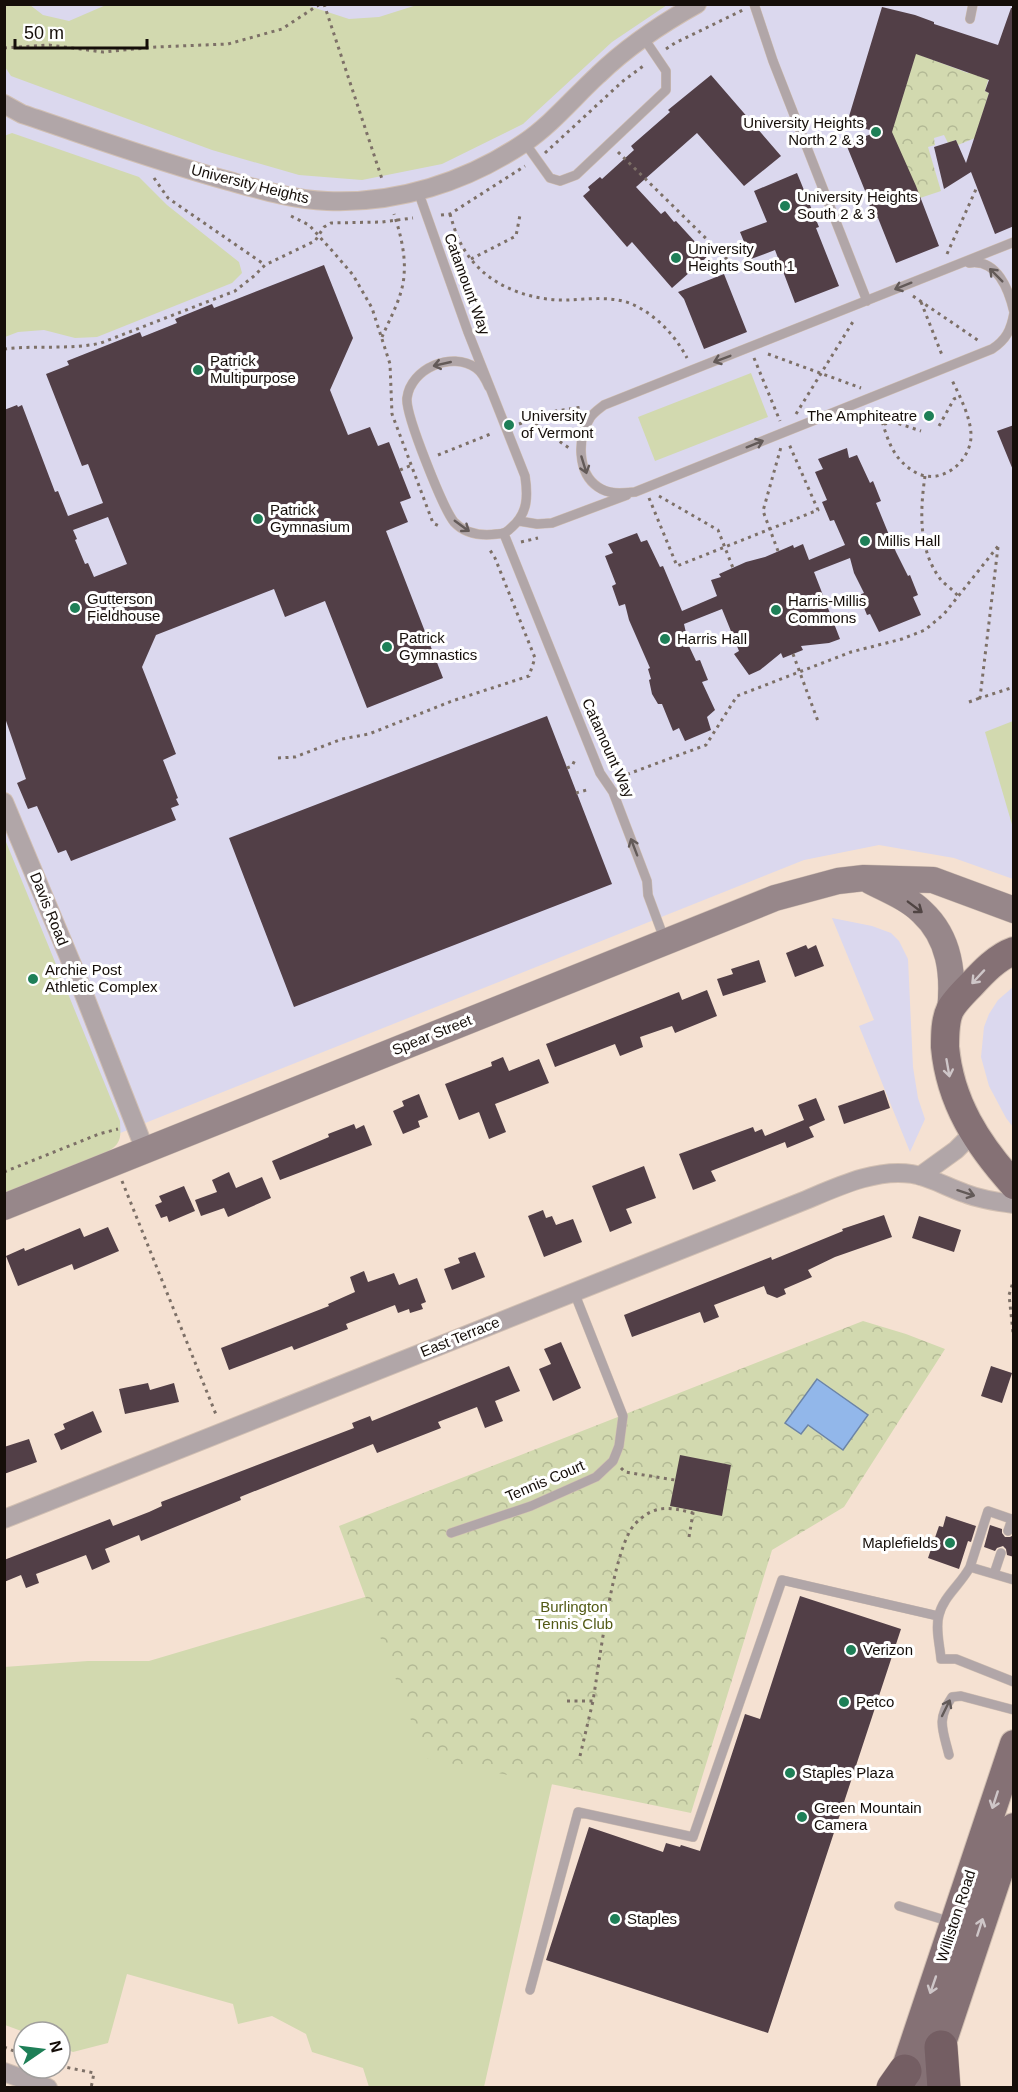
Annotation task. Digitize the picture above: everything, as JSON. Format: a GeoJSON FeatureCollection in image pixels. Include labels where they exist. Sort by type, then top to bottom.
{"type":"FeatureCollection","features":[{"type":"Feature","properties":{"kind":"highway"},"geometry":{"type":"LineString","coordinates":[[941,2047],[944,2088]]}},
{"type":"Feature","properties":{"kind":"main road","name":"Spear Street"},"geometry":{"type":"LineString","coordinates":[[4,1207],[775,898],[838,881],[864,878],[933,880],[1014,910]]}},
{"type":"Feature","properties":{"kind":"main road"},"geometry":{"type":"LineString","coordinates":[[864,878],[903,898],[922,911],[940,934],[950,962],[952,977],[950,1011],[945,1038],[947,1071],[973,1133],[995,1164],[1014,1185]]}},
{"type":"Feature","properties":{"kind":"main road"},"geometry":{"type":"LineString","coordinates":[[950,1011],[985,970],[1014,951]]}},
{"type":"Feature","properties":{"kind":"main road","name":"Williston Road"},"geometry":{"type":"LineString","coordinates":[[906,2083],[954,1922],[1014,1744]]}},
{"type":"Feature","properties":{"kind":"main road","name":"Williston Road"},"geometry":{"type":"LineString","coordinates":[[906,2083],[941,2047],[1014,1827]]}},
{"type":"Feature","properties":{"kind":"street","name":"University Heights"},"geometry":{"type":"LineString","coordinates":[[4,104],[22,114],[180,167],[263,190],[326,201],[388,198],[465,176],[525,143],[545,127],[600,73],[644,37],[697,4]]}},
{"type":"Feature","properties":{"kind":"street","name":"Davis Road"},"geometry":{"type":"LineString","coordinates":[[4,802],[145,1150]]}},
{"type":"Feature","properties":{"kind":"street"},"geometry":{"type":"LineString","coordinates":[[920,1176],[956,1150],[973,1133]]}},
{"type":"Feature","properties":{"kind":"street","name":"East Terrace"},"geometry":{"type":"LineString","coordinates":[[4,1519],[842,1186],[888,1175],[910,1173],[967,1194],[1014,1204]]}},
{"type":"Feature","properties":{"kind":"street"},"geometry":{"type":"LineString","coordinates":[[4,2072],[48,2088]]}},
{"type":"Feature","properties":{"kind":"lane"},"geometry":{"type":"LineString","coordinates":[[754,4],[773,61],[867,301]]}},
{"type":"Feature","properties":{"kind":"lane"},"geometry":{"type":"LineString","coordinates":[[970,19],[973,4]]}},
{"type":"Feature","properties":{"kind":"lane"},"geometry":{"type":"LineString","coordinates":[[525,143],[550,178],[560,181],[576,175],[666,90],[666,71],[644,37]]}},
{"type":"Feature","properties":{"kind":"lane","name":"Catamount Way"},"geometry":{"type":"LineString","coordinates":[[418,191],[489,387]]}},
{"type":"Feature","properties":{"kind":"lane"},"geometry":{"type":"LineString","coordinates":[[635,492],[615,494],[598,487],[585,472],[581,456],[582,434],[591,417],[604,405],[1014,242]]}},
{"type":"Feature","properties":{"kind":"lane"},"geometry":{"type":"LineString","coordinates":[[504,534],[519,520],[537,524],[552,523],[992,349],[1002,342],[1011,328],[1014,313],[1010,294],[993,269],[975,262],[957,265]]}},
{"type":"Feature","properties":{"kind":"lane","name":"Catamount Way"},"geometry":{"type":"LineString","coordinates":[[519,520],[526,506],[525,476],[485,378],[475,368],[458,362],[444,362],[426,369],[413,381],[407,398],[410,417],[446,509],[455,523],[470,532],[485,535],[504,534],[600,773],[613,792],[647,881],[648,895],[665,942]]}},
{"type":"Feature","properties":{"kind":"lane"},"geometry":{"type":"LineString","coordinates":[[574,1292],[623,1416],[619,1446],[614,1461]]}},
{"type":"Feature","properties":{"kind":"lane","name":"Tennis Court"},"geometry":{"type":"LineString","coordinates":[[451,1533],[531,1506],[596,1477],[614,1461]]}},
{"type":"Feature","properties":{"kind":"lane"},"geometry":{"type":"LineString","coordinates":[[1008,1531],[1013,1520],[988,1511],[970,1567],[964,1579],[946,1599],[938,1616],[940,1659],[956,1659],[1014,1682]]}},
{"type":"Feature","properties":{"kind":"lane"},"geometry":{"type":"LineString","coordinates":[[994,1574],[1001,1553]]}},
{"type":"Feature","properties":{"kind":"lane"},"geometry":{"type":"LineString","coordinates":[[970,1567],[1014,1580]]}},
{"type":"Feature","properties":{"kind":"lane"},"geometry":{"type":"LineString","coordinates":[[530,1990],[578,1812],[693,1836],[782,1580],[938,1616]]}},
{"type":"Feature","properties":{"kind":"lane"},"geometry":{"type":"LineString","coordinates":[[949,1755],[940,1719],[945,1706],[952,1697],[961,1696],[1014,1710]]}},
{"type":"Feature","properties":{"kind":"lane"},"geometry":{"type":"LineString","coordinates":[[899,1906],[954,1922]]}},
{"type":"Feature","properties":{"kind":"path"},"geometry":{"type":"LineString","coordinates":[[4,48],[49,45],[103,52],[156,46],[228,44],[282,29],[322,4],[396,220],[404,260],[401,290],[382,338]]}},
{"type":"Feature","properties":{"kind":"path"},"geometry":{"type":"LineString","coordinates":[[609,143],[730,262]]}},
{"type":"Feature","properties":{"kind":"path"},"geometry":{"type":"LineString","coordinates":[[160,175],[149,171],[168,198],[265,265]]}},
{"type":"Feature","properties":{"kind":"path"},"geometry":{"type":"LineString","coordinates":[[939,272],[977,187]]}},
{"type":"Feature","properties":{"kind":"path"},"geometry":{"type":"LineString","coordinates":[[287,214],[309,225],[319,235],[353,275],[364,292],[390,364],[392,414],[433,523],[450,531]]}},
{"type":"Feature","properties":{"kind":"path"},"geometry":{"type":"LineString","coordinates":[[450,214],[460,244],[483,273],[497,283],[527,297],[616,300],[631,303],[650,314],[666,328],[681,346],[693,370]]}},
{"type":"Feature","properties":{"kind":"path"},"geometry":{"type":"LineString","coordinates":[[471,259],[516,236],[520,215]]}},
{"type":"Feature","properties":{"kind":"path"},"geometry":{"type":"LineString","coordinates":[[4,349],[85,346],[101,343],[235,291],[265,265],[315,241],[319,235]]}},
{"type":"Feature","properties":{"kind":"path"},"geometry":{"type":"LineString","coordinates":[[900,288],[992,349]]}},
{"type":"Feature","properties":{"kind":"path"},"geometry":{"type":"LineString","coordinates":[[939,426],[954,399],[959,397]]}},
{"type":"Feature","properties":{"kind":"path"},"geometry":{"type":"LineString","coordinates":[[529,420],[581,456]]}},
{"type":"Feature","properties":{"kind":"path"},"geometry":{"type":"LineString","coordinates":[[884,424],[894,422],[921,431]]}},
{"type":"Feature","properties":{"kind":"path"},"geometry":{"type":"LineString","coordinates":[[925,476],[922,530],[929,556],[941,579],[958,596]]}},
{"type":"Feature","properties":{"kind":"path"},"geometry":{"type":"LineString","coordinates":[[639,502],[656,495],[718,530],[733,568]]}},
{"type":"Feature","properties":{"kind":"path"},"geometry":{"type":"LineString","coordinates":[[649,498],[677,566],[818,510]]}},
{"type":"Feature","properties":{"kind":"path"},"geometry":{"type":"LineString","coordinates":[[490,550],[543,537]]}},
{"type":"Feature","properties":{"kind":"path"},"geometry":{"type":"LineString","coordinates":[[278,758],[295,757],[342,739],[369,734],[452,701],[530,676],[535,658],[490,550],[482,543]]}},
{"type":"Feature","properties":{"kind":"path"},"geometry":{"type":"LineString","coordinates":[[607,783],[706,745],[737,696],[851,652],[902,639],[925,630],[944,614],[972,576],[999,546],[980,698]]}},
{"type":"Feature","properties":{"kind":"path"},"geometry":{"type":"LineString","coordinates":[[793,654],[819,724]]}},
{"type":"Feature","properties":{"kind":"path"},"geometry":{"type":"LineString","coordinates":[[969,702],[1014,687]]}},
{"type":"Feature","properties":{"kind":"path"},"geometry":{"type":"LineString","coordinates":[[567,768],[572,766],[575,760]]}},
{"type":"Feature","properties":{"kind":"path"},"geometry":{"type":"LineString","coordinates":[[576,793],[590,789]]}},
{"type":"Feature","properties":{"kind":"path"},"geometry":{"type":"LineString","coordinates":[[4,1172],[99,1134],[119,1129]]}},
{"type":"Feature","properties":{"kind":"path"},"geometry":{"type":"LineString","coordinates":[[115,1163],[217,1417],[233,1411],[240,1425]]}},
{"type":"Feature","properties":{"kind":"path"},"geometry":{"type":"LineString","coordinates":[[1013,1332],[1009,1294],[1014,1279]]}},
{"type":"Feature","properties":{"kind":"path"},"geometry":{"type":"LineString","coordinates":[[614,1461],[625,1472],[675,1480]]}},
{"type":"Feature","properties":{"kind":"path"},"geometry":{"type":"LineString","coordinates":[[580,1756],[615,1576],[629,1532],[642,1517],[669,1507],[693,1512],[688,1537]]}},
{"type":"Feature","properties":{"kind":"path"},"geometry":{"type":"LineString","coordinates":[[567,1701],[592,1701]]}},
{"type":"Feature","properties":{"kind":"path"},"geometry":{"type":"LineString","coordinates":[[72,2068],[94,2073],[91,2088]]}},
{"type":"Feature","properties":{"kind":"shaded area","name":"University of Vermont"},"geometry":{"type":"Polygon","coordinates":[[[5,5],[1013,5],[1013,879],[954,858],[879,845],[804,860],[5,1179],[5,5]]]}},
{"type":"Feature","properties":{"kind":"shaded area"},"geometry":{"type":"Polygon","coordinates":[[[832,918],[872,926],[891,933],[899,941],[908,959],[913,1067],[918,1098],[925,1119],[910,1152],[859,1026],[874,1020],[832,918]]]}},
{"type":"Feature","properties":{"kind":"shaded area"},"geometry":{"type":"Polygon","coordinates":[[[1013,987],[1013,1127],[989,1086],[981,1057],[984,1027],[989,1014],[998,1000],[1013,987]]]}},
{"type":"Feature","properties":{"kind":"green space"},"geometry":{"type":"Polygon","coordinates":[[[420,4],[667,5],[612,42],[523,124],[442,164],[362,180],[299,175],[212,150],[11,76],[5,67],[5,6],[30,5],[43,15],[69,21],[106,5],[306,5],[349,19],[379,17],[420,4]]]}},
{"type":"Feature","properties":{"kind":"green space"},"geometry":{"type":"Polygon","coordinates":[[[904,49],[968,73],[969,71],[989,77],[985,91],[989,93],[975,138],[958,145],[956,140],[948,143],[944,135],[934,138],[935,145],[928,147],[941,191],[920,198],[889,127],[894,124],[911,69],[904,49]]]}},
{"type":"Feature","properties":{"kind":"green space"},"geometry":{"type":"Polygon","coordinates":[[[12,133],[139,177],[167,205],[239,262],[242,273],[232,283],[97,337],[75,338],[44,330],[18,332],[5,337],[4,136],[12,133]]]}},
{"type":"Feature","properties":{"kind":"green space"},"geometry":{"type":"Polygon","coordinates":[[[751,373],[768,417],[655,461],[638,417],[751,373]]]}},
{"type":"Feature","properties":{"kind":"green space"},"geometry":{"type":"Polygon","coordinates":[[[1013,721],[1013,828],[985,732],[1013,721]]]}},
{"type":"Feature","properties":{"kind":"green space","name":"Archie Post Athletic Complex"},"geometry":{"type":"Polygon","coordinates":[[[4,837],[120,1121],[120,1139],[110,1150],[98,1156],[65,1171],[4,1193],[4,837]]]}},
{"type":"Feature","properties":{"kind":"green space","name":"Burlington Tennis Club"},"geometry":{"type":"Polygon","coordinates":[[[863,1321],[945,1349],[844,1507],[772,1550],[691,1813],[425,1758],[339,1526],[863,1321]]]}},
{"type":"Feature","properties":{"kind":"green space"},"geometry":{"type":"Polygon","coordinates":[[[400,1593],[552,1784],[484,2087],[369,2087],[363,2068],[312,2052],[306,2034],[272,2016],[238,2024],[233,2004],[127,1974],[108,2043],[72,2052],[72,2020],[12,2020],[12,2028],[5,2025],[4,1667],[88,1661],[149,1661],[365,1597],[400,1593]]]}},
{"type":"Feature","properties":{"kind":"water"},"geometry":{"type":"Polygon","coordinates":[[[817,1379],[868,1415],[843,1450],[808,1425],[801,1434],[785,1423],[817,1379]]]}},
{"type":"Feature","properties":{"kind":"building"},"geometry":{"type":"Polygon","coordinates":[[[882,7],[915,15],[934,22],[934,24],[998,45],[1011,8],[1014,8],[1014,226],[995,234],[971,172],[944,189],[934,147],[956,140],[966,163],[989,93],[985,91],[989,80],[916,54],[892,132],[939,246],[896,263],[878,218],[868,215],[870,203],[846,144],[876,132],[847,123],[882,7]]]}},
{"type":"Feature","properties":{"kind":"building"},"geometry":{"type":"Polygon","coordinates":[[[711,75],[781,156],[744,186],[697,133],[636,187],[661,214],[665,211],[674,222],[676,221],[708,256],[672,288],[632,242],[627,247],[583,196],[590,190],[588,187],[600,177],[602,179],[634,150],[631,146],[670,112],[668,110],[711,75]]]}},
{"type":"Feature","properties":{"kind":"building"},"geometry":{"type":"Polygon","coordinates":[[[797,173],[819,227],[816,228],[839,286],[795,303],[775,250],[751,259],[740,232],[767,222],[754,191],[797,173]]]}},
{"type":"Feature","properties":{"kind":"building"},"geometry":{"type":"Polygon","coordinates":[[[324,265],[353,338],[330,390],[348,435],[370,427],[378,446],[389,442],[411,498],[400,502],[408,522],[386,531],[443,678],[367,708],[325,601],[285,617],[274,589],[156,635],[142,667],[176,754],[163,760],[178,798],[176,799],[179,805],[171,808],[176,820],[71,861],[66,850],[58,853],[37,806],[28,809],[17,783],[26,779],[4,715],[4,410],[22,405],[55,492],[58,491],[68,516],[103,503],[88,464],[82,466],[46,374],[69,365],[67,361],[140,332],[142,337],[177,323],[175,319],[212,304],[214,308],[324,265]],[[108,517],[73,530],[85,564],[88,563],[94,577],[127,564],[108,517]]]}},
{"type":"Feature","properties":{"kind":"building"},"geometry":{"type":"Polygon","coordinates":[[[724,274],[747,332],[704,349],[684,299],[678,292],[724,274]]]}},
{"type":"Feature","properties":{"kind":"building"},"geometry":{"type":"Polygon","coordinates":[[[1014,425],[1014,470],[1013,470],[997,431],[1014,425]]]}},
{"type":"Feature","properties":{"kind":"building"},"geometry":{"type":"Polygon","coordinates":[[[847,448],[849,458],[857,455],[870,483],[873,481],[881,501],[876,503],[896,552],[908,576],[910,575],[918,595],[913,597],[921,615],[879,632],[870,614],[867,615],[859,595],[864,593],[854,573],[850,558],[814,572],[840,639],[829,643],[801,646],[803,650],[783,658],[781,653],[760,670],[749,675],[734,654],[739,651],[722,609],[684,624],[689,646],[696,661],[700,660],[708,680],[702,682],[715,710],[707,717],[711,730],[685,741],[679,728],[673,731],[662,704],[658,704],[652,694],[648,669],[650,668],[629,620],[625,604],[619,606],[612,586],[616,584],[605,556],[613,553],[608,544],[637,533],[641,542],[647,540],[660,567],[663,566],[682,611],[717,596],[711,580],[721,577],[719,574],[746,562],[793,545],[794,548],[803,544],[809,560],[845,545],[834,520],[830,521],[822,502],[827,500],[815,472],[823,469],[818,459],[847,448]]]}},
{"type":"Feature","properties":{"kind":"building"},"geometry":{"type":"Polygon","coordinates":[[[547,716],[612,884],[294,1007],[229,838],[547,716]]]}},
{"type":"Feature","properties":{"kind":"building"},"geometry":{"type":"Polygon","coordinates":[[[806,945],[808,949],[816,945],[824,966],[795,977],[786,953],[806,945]]]}},
{"type":"Feature","properties":{"kind":"building"},"geometry":{"type":"Polygon","coordinates":[[[759,960],[766,982],[723,996],[717,979],[733,974],[731,969],[759,960]]]}},
{"type":"Feature","properties":{"kind":"building"},"geometry":{"type":"Polygon","coordinates":[[[707,990],[717,1016],[675,1033],[672,1026],[640,1037],[643,1047],[620,1056],[615,1044],[555,1067],[546,1044],[679,992],[682,1000],[707,990]]]}},
{"type":"Feature","properties":{"kind":"building"},"geometry":{"type":"Polygon","coordinates":[[[503,1057],[509,1071],[539,1059],[549,1083],[495,1104],[506,1132],[489,1139],[479,1112],[459,1120],[445,1084],[492,1066],[491,1062],[503,1057]]]}},
{"type":"Feature","properties":{"kind":"building"},"geometry":{"type":"Polygon","coordinates":[[[884,1090],[890,1108],[844,1124],[838,1106],[884,1090]]]}},
{"type":"Feature","properties":{"kind":"building"},"geometry":{"type":"Polygon","coordinates":[[[419,1094],[428,1117],[418,1121],[420,1127],[403,1134],[393,1111],[404,1106],[402,1101],[419,1094]]]}},
{"type":"Feature","properties":{"kind":"building"},"geometry":{"type":"Polygon","coordinates":[[[816,1098],[825,1120],[809,1127],[814,1137],[787,1148],[785,1142],[711,1171],[716,1181],[693,1190],[679,1154],[753,1127],[755,1132],[762,1129],[765,1136],[804,1120],[798,1105],[816,1098]]]}},
{"type":"Feature","properties":{"kind":"building"},"geometry":{"type":"Polygon","coordinates":[[[354,1124],[356,1129],[364,1125],[372,1145],[280,1180],[272,1161],[354,1124]]]}},
{"type":"Feature","properties":{"kind":"building"},"geometry":{"type":"Polygon","coordinates":[[[644,1166],[656,1198],[626,1209],[632,1223],[610,1232],[592,1186],[644,1166]]]}},
{"type":"Feature","properties":{"kind":"building"},"geometry":{"type":"Polygon","coordinates":[[[229,1172],[236,1188],[262,1177],[271,1198],[228,1217],[224,1208],[201,1216],[195,1200],[217,1192],[212,1180],[229,1172]]]}},
{"type":"Feature","properties":{"kind":"building"},"geometry":{"type":"Polygon","coordinates":[[[184,1186],[195,1211],[169,1222],[167,1216],[161,1218],[155,1205],[162,1202],[159,1196],[184,1186]]]}},
{"type":"Feature","properties":{"kind":"building"},"geometry":{"type":"Polygon","coordinates":[[[543,1210],[546,1218],[552,1216],[556,1225],[573,1219],[582,1242],[544,1257],[528,1216],[543,1210]]]}},
{"type":"Feature","properties":{"kind":"building"},"geometry":{"type":"Polygon","coordinates":[[[884,1215],[892,1237],[835,1257],[808,1270],[812,1277],[784,1289],[786,1294],[777,1298],[767,1294],[764,1286],[714,1305],[719,1317],[704,1323],[700,1312],[632,1337],[624,1315],[771,1257],[772,1260],[843,1231],[842,1229],[884,1215]]]}},
{"type":"Feature","properties":{"kind":"building"},"geometry":{"type":"Polygon","coordinates":[[[919,1216],[961,1230],[954,1252],[912,1238],[919,1216]]]}},
{"type":"Feature","properties":{"kind":"building"},"geometry":{"type":"Polygon","coordinates":[[[108,1227],[119,1251],[74,1270],[72,1264],[18,1286],[6,1256],[24,1248],[25,1251],[80,1228],[84,1237],[108,1227]]]}},
{"type":"Feature","properties":{"kind":"building"},"geometry":{"type":"Polygon","coordinates":[[[475,1252],[485,1277],[452,1290],[444,1269],[460,1263],[458,1258],[475,1252]]]}},
{"type":"Feature","properties":{"kind":"building"},"geometry":{"type":"Polygon","coordinates":[[[364,1271],[368,1282],[394,1273],[399,1285],[417,1278],[426,1302],[421,1304],[423,1309],[410,1313],[409,1309],[398,1313],[395,1305],[346,1324],[348,1329],[294,1350],[292,1346],[229,1370],[221,1348],[329,1306],[328,1304],[355,1292],[350,1277],[364,1271]]]}},
{"type":"Feature","properties":{"kind":"building"},"geometry":{"type":"Polygon","coordinates":[[[561,1342],[581,1388],[553,1401],[539,1369],[551,1364],[544,1349],[561,1342]]]}},
{"type":"Feature","properties":{"kind":"building"},"geometry":{"type":"Polygon","coordinates":[[[509,1366],[520,1391],[495,1401],[503,1421],[485,1428],[477,1407],[438,1422],[441,1428],[377,1453],[373,1444],[240,1497],[241,1500],[141,1541],[139,1535],[105,1549],[110,1562],[92,1570],[86,1555],[36,1574],[39,1583],[26,1588],[21,1575],[4,1582],[4,1560],[110,1519],[113,1526],[162,1506],[161,1502],[354,1428],[352,1423],[370,1416],[372,1421],[509,1366]]]}},
{"type":"Feature","properties":{"kind":"building"},"geometry":{"type":"Polygon","coordinates":[[[991,1366],[1012,1373],[1002,1403],[981,1396],[991,1366]]]}},
{"type":"Feature","properties":{"kind":"building"},"geometry":{"type":"Polygon","coordinates":[[[148,1383],[150,1390],[174,1383],[179,1402],[125,1414],[119,1389],[148,1383]]]}},
{"type":"Feature","properties":{"kind":"building"},"geometry":{"type":"Polygon","coordinates":[[[93,1411],[102,1432],[61,1450],[54,1434],[65,1429],[63,1424],[93,1411]]]}},
{"type":"Feature","properties":{"kind":"building"},"geometry":{"type":"Polygon","coordinates":[[[29,1439],[37,1462],[4,1474],[4,1447],[29,1439]]]}},
{"type":"Feature","properties":{"kind":"building"},"geometry":{"type":"Polygon","coordinates":[[[680,1455],[731,1465],[722,1516],[670,1506],[680,1455]]]}},
{"type":"Feature","properties":{"kind":"building","name":"Maplefields"},"geometry":{"type":"Polygon","coordinates":[[[946,1516],[976,1526],[971,1542],[968,1541],[959,1569],[928,1558],[939,1526],[943,1527],[946,1516]]]}},
{"type":"Feature","properties":{"kind":"building"},"geometry":{"type":"Polygon","coordinates":[[[990,1525],[1002,1529],[1005,1537],[1014,1535],[1014,1557],[1007,1555],[1003,1546],[995,1551],[984,1547],[990,1525]]]}},
{"type":"Feature","properties":{"kind":"building","name":"Staples Plaza"},"geometry":{"type":"Polygon","coordinates":[[[800,1596],[901,1629],[768,2033],[546,1960],[589,1827],[663,1852],[666,1843],[700,1851],[745,1714],[760,1719],[800,1596]]]}},
{"type":"Feature","properties":{"kind":"place","name":"University Heights North 2 & 3"},"geometry":{"type":"Point","coordinates":[876,132]}},
{"type":"Feature","properties":{"kind":"place","name":"University Heights South 2 & 3"},"geometry":{"type":"Point","coordinates":[785,206]}},
{"type":"Feature","properties":{"kind":"place","name":"University Heights South 1"},"geometry":{"type":"Point","coordinates":[676,258]}},
{"type":"Feature","properties":{"kind":"place","name":"Patrick Multipurpose"},"geometry":{"type":"Point","coordinates":[198,370]}},
{"type":"Feature","properties":{"kind":"place","name":"The Amphiteatre"},"geometry":{"type":"Point","coordinates":[929,416]}},
{"type":"Feature","properties":{"kind":"place","name":"University of Vermont"},"geometry":{"type":"Point","coordinates":[509,425]}},
{"type":"Feature","properties":{"kind":"place","name":"Patrick Gymnasium"},"geometry":{"type":"Point","coordinates":[258,519]}},
{"type":"Feature","properties":{"kind":"place","name":"Millis Hall"},"geometry":{"type":"Point","coordinates":[865,541]}},
{"type":"Feature","properties":{"kind":"place","name":"Gutterson Fieldhouse"},"geometry":{"type":"Point","coordinates":[75,608]}},
{"type":"Feature","properties":{"kind":"place","name":"Harris-Millis Commons"},"geometry":{"type":"Point","coordinates":[776,610]}},
{"type":"Feature","properties":{"kind":"place","name":"Harris Hall"},"geometry":{"type":"Point","coordinates":[665,639]}},
{"type":"Feature","properties":{"kind":"place","name":"Patrick Gymnastics"},"geometry":{"type":"Point","coordinates":[387,647]}},
{"type":"Feature","properties":{"kind":"place","name":"Archie Post Athletic Complex"},"geometry":{"type":"Point","coordinates":[33,979]}},
{"type":"Feature","properties":{"kind":"place","name":"Maplefields"},"geometry":{"type":"Point","coordinates":[950,1543]}},
{"type":"Feature","properties":{"kind":"place","name":"Verizon"},"geometry":{"type":"Point","coordinates":[851,1650]}},
{"type":"Feature","properties":{"kind":"place","name":"Petco"},"geometry":{"type":"Point","coordinates":[844,1702]}},
{"type":"Feature","properties":{"kind":"place","name":"Staples Plaza"},"geometry":{"type":"Point","coordinates":[790,1773]}},
{"type":"Feature","properties":{"kind":"place","name":"Green Mountain Camera"},"geometry":{"type":"Point","coordinates":[802,1817]}},
{"type":"Feature","properties":{"kind":"place","name":"Staples"},"geometry":{"type":"Point","coordinates":[615,1919]}}]}
